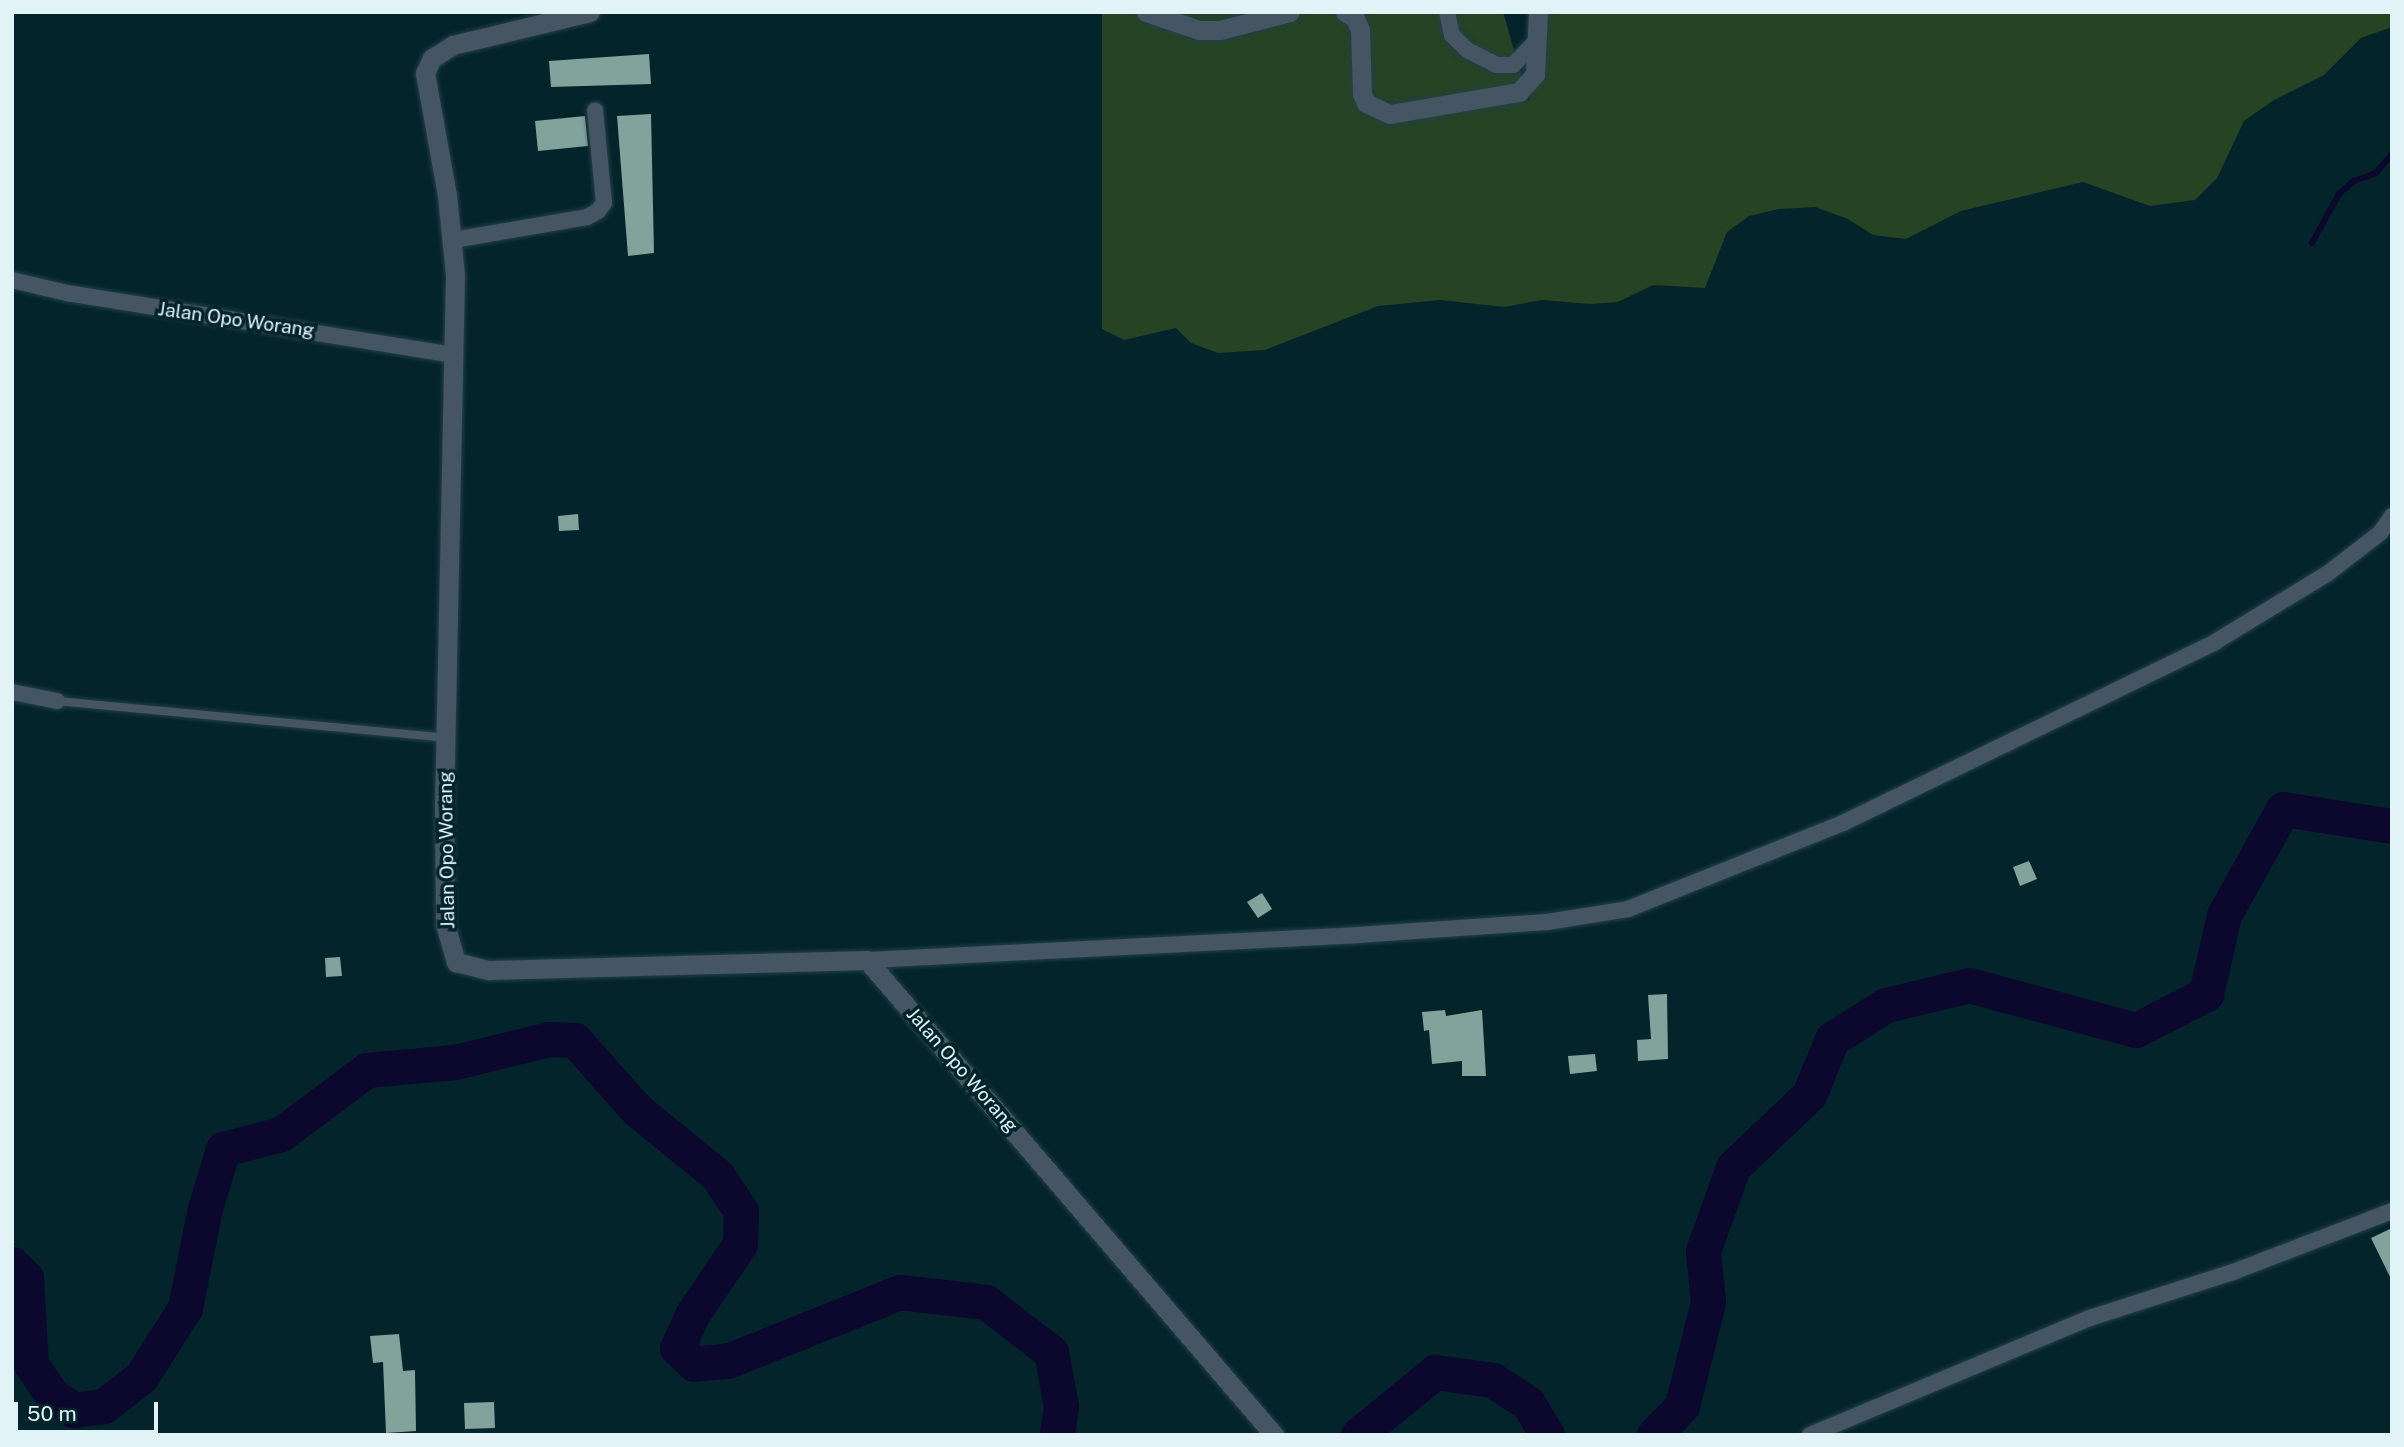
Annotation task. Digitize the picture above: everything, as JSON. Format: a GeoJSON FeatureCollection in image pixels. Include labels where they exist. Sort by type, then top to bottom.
{"type":"FeatureCollection","features":[{"type":"Feature","properties":{"kind":"street"},"geometry":{"type":"LineString","coordinates":[[453,355],[453,240],[424,85],[428,64],[453,45],[590,12]]}},
{"type":"Feature","properties":{"kind":"street"},"geometry":{"type":"LineString","coordinates":[[1146,12],[1199,30],[1220,30],[1290,12]]}},
{"type":"Feature","properties":{"kind":"street"},"geometry":{"type":"LineString","coordinates":[[1345,12],[1355,18],[1360,30],[1362,94],[1366,103],[1390,114],[1519,92],[1535,74],[1538,12]]}},
{"type":"Feature","properties":{"kind":"street"},"geometry":{"type":"LineString","coordinates":[[1447,12],[1452,35],[1467,50],[1496,65],[1513,65],[1537,40]]}},
{"type":"Feature","properties":{"kind":"street"},"geometry":{"type":"LineString","coordinates":[[453,240],[587,218],[598,211],[604,203],[594,110]]}},
{"type":"Feature","properties":{"kind":"street","name":"Jalan Opo Worang"},"geometry":{"type":"LineString","coordinates":[[12,280],[66,293],[453,355],[446,738],[446,924],[456,962],[489,970],[867,960],[1274,1435]]}},
{"type":"Feature","properties":{"kind":"street"},"geometry":{"type":"LineString","coordinates":[[867,960],[1344,936],[1547,922],[1628,909],[1843,823],[2215,642],[2338,566],[2380,533],[2392,516]]}},
{"type":"Feature","properties":{"kind":"street"},"geometry":{"type":"LineString","coordinates":[[12,692],[57,701]]}},
{"type":"Feature","properties":{"kind":"street"},"geometry":{"type":"LineString","coordinates":[[1810,1435],[2066,1327],[2233,1272],[2392,1210]]}},
{"type":"Feature","properties":{"kind":"lane"},"geometry":{"type":"LineString","coordinates":[[57,701],[446,738]]}},
{"type":"Feature","properties":{"kind":"green space"},"geometry":{"type":"Polygon","coordinates":[[[1102,12],[1503,12],[1529,102],[1546,12],[2392,12],[2392,27],[2361,38],[2324,75],[2274,100],[2244,121],[2217,178],[2195,200],[2150,206],[2083,182],[1961,211],[1906,239],[1873,235],[1848,219],[1815,207],[1779,209],[1749,216],[1727,232],[1705,288],[1653,285],[1618,302],[1590,304],[1542,300],[1504,307],[1440,300],[1378,306],[1265,350],[1218,353],[1191,343],[1176,328],[1124,340],[1102,329],[1102,12]]]}},
{"type":"Feature","properties":{"kind":"building"},"geometry":{"type":"Polygon","coordinates":[[[649,54],[651,84],[551,87],[549,61],[649,54]]]}},
{"type":"Feature","properties":{"kind":"building"},"geometry":{"type":"Polygon","coordinates":[[[651,114],[654,253],[628,256],[617,116],[651,114]]]}},
{"type":"Feature","properties":{"kind":"building"},"geometry":{"type":"Polygon","coordinates":[[[585,116],[588,146],[538,151],[535,121],[585,116]]]}},
{"type":"Feature","properties":{"kind":"building"},"geometry":{"type":"Polygon","coordinates":[[[578,514],[579,530],[559,531],[558,516],[578,514]]]}},
{"type":"Feature","properties":{"kind":"building"},"geometry":{"type":"Polygon","coordinates":[[[2029,861],[2037,879],[2020,886],[2013,867],[2029,861]]]}},
{"type":"Feature","properties":{"kind":"building"},"geometry":{"type":"Polygon","coordinates":[[[1262,893],[1272,909],[1258,918],[1247,902],[1262,893]]]}},
{"type":"Feature","properties":{"kind":"building"},"geometry":{"type":"Polygon","coordinates":[[[340,957],[342,976],[326,977],[325,958],[340,957]]]}},
{"type":"Feature","properties":{"kind":"building"},"geometry":{"type":"Polygon","coordinates":[[[1667,994],[1668,1059],[1638,1061],[1637,1040],[1651,1039],[1648,995],[1667,994]]]}},
{"type":"Feature","properties":{"kind":"building"},"geometry":{"type":"Polygon","coordinates":[[[1445,1010],[1446,1016],[1482,1010],[1486,1076],[1462,1076],[1462,1061],[1432,1064],[1429,1030],[1424,1031],[1422,1012],[1445,1010]]]}},
{"type":"Feature","properties":{"kind":"building"},"geometry":{"type":"Polygon","coordinates":[[[1595,1054],[1597,1071],[1570,1074],[1568,1056],[1595,1054]]]}},
{"type":"Feature","properties":{"kind":"building"},"geometry":{"type":"Polygon","coordinates":[[[2392,1228],[2392,1281],[2371,1238],[2392,1228]]]}},
{"type":"Feature","properties":{"kind":"building"},"geometry":{"type":"Polygon","coordinates":[[[399,1334],[403,1371],[415,1370],[416,1431],[386,1433],[383,1362],[373,1363],[370,1336],[399,1334]]]}},
{"type":"Feature","properties":{"kind":"building"},"geometry":{"type":"Polygon","coordinates":[[[494,1402],[495,1428],[465,1429],[464,1403],[494,1402]]]}},
{"type":"Feature","properties":{"kind":"waterway"},"geometry":{"type":"LineString","coordinates":[[2312,243],[2339,194],[2354,181],[2376,173],[2392,154]]}},
{"type":"Feature","properties":{"kind":"waterway"},"geometry":{"type":"LineString","coordinates":[[1654,1435],[1682,1406],[1708,1302],[1703,1251],[1733,1167],[1809,1095],[1832,1039],[1886,1005],[1969,985],[2136,1030],[2206,994],[2224,915],[2283,809],[2392,826]]}},
{"type":"Feature","properties":{"kind":"waterway"},"geometry":{"type":"LineString","coordinates":[[12,1264],[26,1278],[31,1364],[51,1394],[74,1410],[104,1406],[141,1377],[185,1308],[205,1208],[223,1149],[281,1134],[367,1070],[455,1062],[549,1039],[575,1040],[636,1109],[717,1175],[741,1211],[740,1244],[692,1315],[677,1348],[694,1364],[730,1360],[900,1292],[986,1302],[1051,1352],[1061,1406],[1057,1435]]}},
{"type":"Feature","properties":{"kind":"waterway"},"geometry":{"type":"LineString","coordinates":[[1358,1435],[1435,1372],[1493,1380],[1528,1403],[1547,1435]]}}]}
